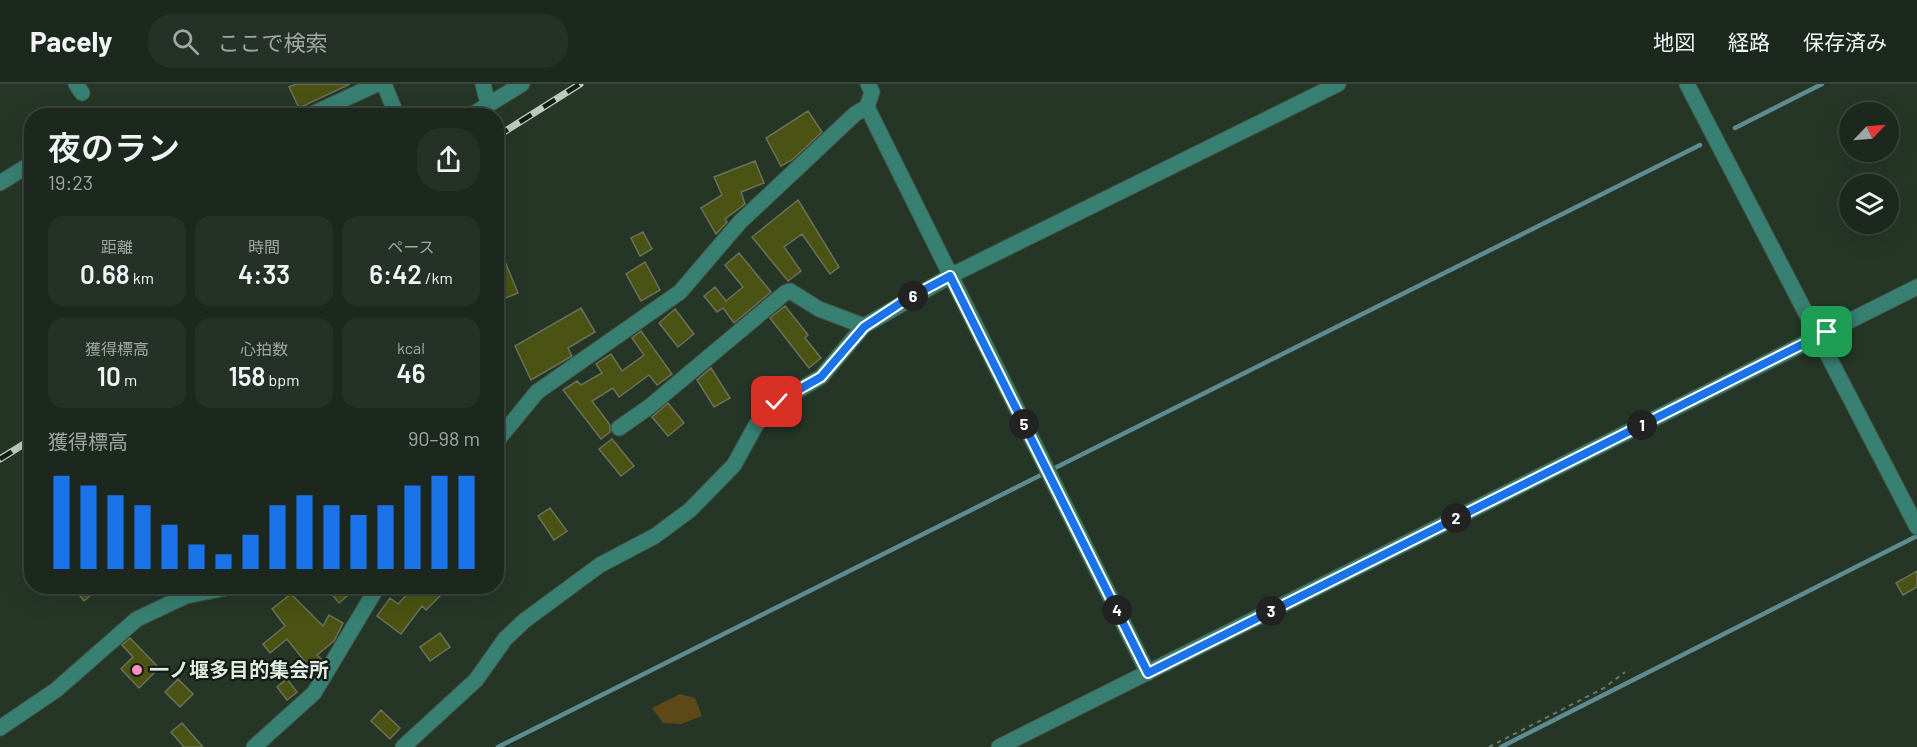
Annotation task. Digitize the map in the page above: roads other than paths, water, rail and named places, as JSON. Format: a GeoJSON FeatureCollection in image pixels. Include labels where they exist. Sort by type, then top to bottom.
{"type":"FeatureCollection","features":[{"type":"Feature","properties":{"kind":"street"},"geometry":{"type":"LineString","coordinates":[[325,108],[377,84]]}},
{"type":"Feature","properties":{"kind":"street"},"geometry":{"type":"LineString","coordinates":[[384,84],[394,108]]}},
{"type":"Feature","properties":{"kind":"street"},"geometry":{"type":"LineString","coordinates":[[483,84],[488,104]]}},
{"type":"Feature","properties":{"kind":"street"},"geometry":{"type":"LineString","coordinates":[[482,108],[522,84]]}},
{"type":"Feature","properties":{"kind":"street"},"geometry":{"type":"LineString","coordinates":[[504,432],[537,392],[681,292],[740,222],[855,114],[867,107],[872,92],[868,84]]}},
{"type":"Feature","properties":{"kind":"street"},"geometry":{"type":"LineString","coordinates":[[403,747],[476,680],[505,639],[524,621],[600,565],[655,536],[699,502],[734,465],[765,412],[777,402],[821,377],[864,327],[905,300],[950,276],[1338,84]]}},
{"type":"Feature","properties":{"kind":"street"},"geometry":{"type":"LineString","coordinates":[[1687,84],[1816,337],[1917,527]]}},
{"type":"Feature","properties":{"kind":"street"},"geometry":{"type":"LineString","coordinates":[[867,107],[1148,673]]}},
{"type":"Feature","properties":{"kind":"street"},"geometry":{"type":"LineString","coordinates":[[0,183],[24,168]]}},
{"type":"Feature","properties":{"kind":"street"},"geometry":{"type":"LineString","coordinates":[[999,747],[1917,286]]}},
{"type":"Feature","properties":{"kind":"street"},"geometry":{"type":"LineString","coordinates":[[619,428],[649,407],[785,293],[790,291],[819,309],[864,327]]}},
{"type":"Feature","properties":{"kind":"street"},"geometry":{"type":"LineString","coordinates":[[0,728],[56,690],[137,619],[186,596],[196,594]]}},
{"type":"Feature","properties":{"kind":"street"},"geometry":{"type":"LineString","coordinates":[[255,747],[314,693],[373,594]]}},
{"type":"Feature","properties":{"kind":"waterway"},"geometry":{"type":"LineString","coordinates":[[1735,128],[1822,84]]}},
{"type":"Feature","properties":{"kind":"waterway"},"geometry":{"type":"LineString","coordinates":[[498,747],[1700,145]]}},
{"type":"Feature","properties":{"kind":"waterway"},"geometry":{"type":"LineString","coordinates":[[1501,747],[1917,536]]}},
{"type":"Feature","properties":{"kind":"railway"},"geometry":{"type":"LineString","coordinates":[[504,132],[580,84]]}},
{"type":"Feature","properties":{"kind":"railway"},"geometry":{"type":"LineString","coordinates":[[0,459],[24,444]]}},
{"type":"Feature","properties":{"kind":"place","name":"一ノ堰多目的集会所"},"geometry":{"type":"Point","coordinates":[137,670]}}]}
